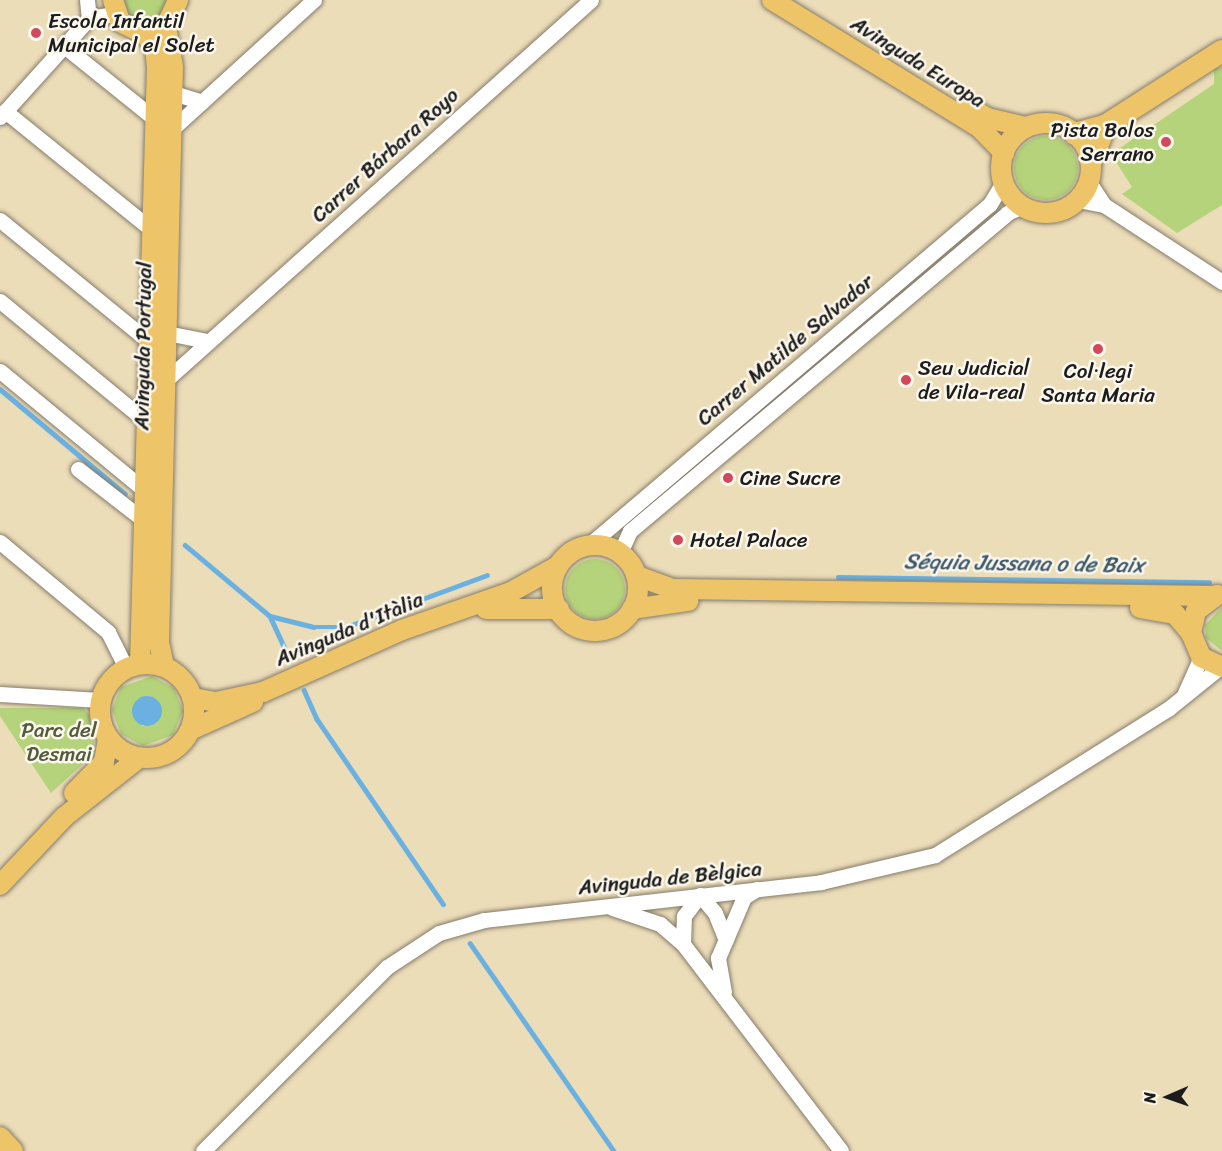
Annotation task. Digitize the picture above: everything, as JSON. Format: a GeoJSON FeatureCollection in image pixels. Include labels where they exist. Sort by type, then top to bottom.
{"type":"FeatureCollection","features":[{"type":"Feature","properties":{"kind":"highway"},"geometry":{"type":"LineString","coordinates":[[1076,134],[1105,126],[1222,51]]}},
{"type":"Feature","properties":{"kind":"highway"},"geometry":{"type":"LineString","coordinates":[[1090,172],[1105,126]]}},
{"type":"Feature","properties":{"kind":"main road"},"geometry":{"type":"LineString","coordinates":[[114,7],[127,28],[145,34],[166,26],[178,0]]}},
{"type":"Feature","properties":{"kind":"main road","name":"Avinguda Europa"},"geometry":{"type":"LineString","coordinates":[[772,0],[980,128],[1004,153]]}},
{"type":"Feature","properties":{"kind":"main road","name":"Avinguda Europa"},"geometry":{"type":"LineString","coordinates":[[798,0],[987,118],[1026,128]]}},
{"type":"Feature","properties":{"kind":"main road","name":"Avinguda Portugal"},"geometry":{"type":"LineString","coordinates":[[164,666],[159,643],[166,381],[159,338],[153,231],[164,125],[173,93],[166,26]]}},
{"type":"Feature","properties":{"kind":"main road","name":"Avinguda Portugal"},"geometry":{"type":"LineString","coordinates":[[133,666],[146,522],[149,424],[159,338],[164,125],[155,48],[145,34]]}},
{"type":"Feature","properties":{"kind":"main road"},"geometry":{"type":"LineString","coordinates":[[1052,123],[1076,134],[1090,172],[1078,200],[1052,213],[1023,207],[1004,182],[1004,153],[1026,128],[1052,123]]}},
{"type":"Feature","properties":{"kind":"main road"},"geometry":{"type":"LineString","coordinates":[[637,576],[632,609],[621,622],[596,631],[570,623],[559,609],[553,588],[558,566],[589,545],[620,553],[637,576],[664,589],[1218,595]]}},
{"type":"Feature","properties":{"kind":"main road","name":"Avinguda d'Itàlia"},"geometry":{"type":"LineString","coordinates":[[193,698],[216,702],[263,692],[453,613],[558,566]]}},
{"type":"Feature","properties":{"kind":"main road"},"geometry":{"type":"LineString","coordinates":[[1191,633],[1196,611],[1218,595]]}},
{"type":"Feature","properties":{"kind":"main road"},"geometry":{"type":"LineString","coordinates":[[632,609],[665,601],[1155,608],[1175,614],[1191,633],[1201,657],[1221,667]]}},
{"type":"Feature","properties":{"kind":"main road","name":"Avinguda d'Itàlia"},"geometry":{"type":"LineString","coordinates":[[453,613],[507,606],[559,609]]}},
{"type":"Feature","properties":{"kind":"main road"},"geometry":{"type":"LineString","coordinates":[[0,869],[94,775],[104,762],[108,739],[100,720],[100,700],[109,681],[133,666],[164,666],[182,679],[193,698],[190,730],[169,752],[139,758],[64,817],[0,885]]}},
{"type":"Feature","properties":{"kind":"main road","name":"Avinguda d'Itàlia"},"geometry":{"type":"LineString","coordinates":[[190,730],[252,703],[263,692]]}},
{"type":"Feature","properties":{"kind":"main road"},"geometry":{"type":"LineString","coordinates":[[108,739],[139,758]]}},
{"type":"Feature","properties":{"kind":"main road"},"geometry":{"type":"LineString","coordinates":[[0,1137],[13,1151]]}},
{"type":"Feature","properties":{"kind":"street"},"geometry":{"type":"LineString","coordinates":[[87,0],[89,18]]}},
{"type":"Feature","properties":{"kind":"street"},"geometry":{"type":"LineString","coordinates":[[64,46],[164,125],[202,102],[314,0]]}},
{"type":"Feature","properties":{"kind":"street","name":"Carrer Bárbara Royo"},"geometry":{"type":"LineString","coordinates":[[166,381],[207,341],[591,0]]}},
{"type":"Feature","properties":{"kind":"street"},"geometry":{"type":"LineString","coordinates":[[114,7],[89,18],[3,114],[153,231]]}},
{"type":"Feature","properties":{"kind":"street"},"geometry":{"type":"LineString","coordinates":[[173,93],[202,102]]}},
{"type":"Feature","properties":{"kind":"street"},"geometry":{"type":"LineString","coordinates":[[1090,172],[1104,205]]}},
{"type":"Feature","properties":{"kind":"street","name":"Carrer Matilde Salvador"},"geometry":{"type":"LineString","coordinates":[[589,545],[990,204],[1004,182]]}},
{"type":"Feature","properties":{"kind":"street"},"geometry":{"type":"LineString","coordinates":[[1078,200],[1104,205],[1222,282]]}},
{"type":"Feature","properties":{"kind":"street","name":"Carrer Matilde Salvador"},"geometry":{"type":"LineString","coordinates":[[620,553],[630,531],[1006,213],[1023,207]]}},
{"type":"Feature","properties":{"kind":"street"},"geometry":{"type":"LineString","coordinates":[[0,220],[159,338],[207,341]]}},
{"type":"Feature","properties":{"kind":"street"},"geometry":{"type":"LineString","coordinates":[[0,301],[149,424]]}},
{"type":"Feature","properties":{"kind":"street"},"geometry":{"type":"LineString","coordinates":[[0,371],[147,492]]}},
{"type":"Feature","properties":{"kind":"street"},"geometry":{"type":"LineString","coordinates":[[78,469],[146,522]]}},
{"type":"Feature","properties":{"kind":"street"},"geometry":{"type":"LineString","coordinates":[[0,542],[108,632],[133,666]]}},
{"type":"Feature","properties":{"kind":"street"},"geometry":{"type":"LineString","coordinates":[[1182,697],[1201,657]]}},
{"type":"Feature","properties":{"kind":"street","name":"Avinguda de Bèlgica"},"geometry":{"type":"LineString","coordinates":[[202,1151],[418,943],[484,920],[821,882],[935,855],[1182,697],[1221,667]]}},
{"type":"Feature","properties":{"kind":"street"},"geometry":{"type":"LineString","coordinates":[[2,692],[100,700]]}},
{"type":"Feature","properties":{"kind":"street"},"geometry":{"type":"LineString","coordinates":[[724,993],[718,958],[744,897],[757,889]]}},
{"type":"Feature","properties":{"kind":"street"},"geometry":{"type":"LineString","coordinates":[[683,944],[684,916],[700,896],[715,914],[726,940]]}},
{"type":"Feature","properties":{"kind":"street"},"geometry":{"type":"LineString","coordinates":[[607,906],[660,924],[683,944],[724,993],[842,1151]]}},
{"type":"Feature","properties":{"kind":"green space"},"geometry":{"type":"Polygon","coordinates":[[[123,0],[167,0],[167,8],[159,20],[146,24],[132,20],[123,0]]]}},
{"type":"Feature","properties":{"kind":"green space"},"geometry":{"type":"Polygon","coordinates":[[[1222,67],[1222,205],[1177,233],[1122,194],[1132,187],[1111,154],[1214,84],[1214,69],[1222,67]]]}},
{"type":"Feature","properties":{"kind":"green space"},"geometry":{"type":"Polygon","coordinates":[[[1046,136],[1064,142],[1072,150],[1078,168],[1072,186],[1064,194],[1046,200],[1028,194],[1020,186],[1014,168],[1020,150],[1028,142],[1046,136]]]}},
{"type":"Feature","properties":{"kind":"green space"},"geometry":{"type":"Polygon","coordinates":[[[595,559],[616,568],[625,589],[616,610],[595,619],[574,610],[565,589],[574,568],[595,559]]]}},
{"type":"Feature","properties":{"kind":"green space"},"geometry":{"type":"Polygon","coordinates":[[[1222,607],[1222,651],[1206,638],[1205,625],[1222,607]]]}},
{"type":"Feature","properties":{"kind":"green space"},"geometry":{"type":"Polygon","coordinates":[[[152,676],[174,688],[183,711],[173,735],[143,746],[121,734],[112,710],[121,687],[152,676]],[[151,696],[137,699],[142,726],[157,723],[151,696]]]}},
{"type":"Feature","properties":{"kind":"green space","name":"Parc del Desmai"},"geometry":{"type":"Polygon","coordinates":[[[0,708],[83,708],[90,715],[95,753],[51,793],[0,716],[0,708]]]}},
{"type":"Feature","properties":{"kind":"water"},"geometry":{"type":"Polygon","coordinates":[[[147,696],[158,700],[162,711],[158,722],[147,726],[136,722],[132,711],[136,700],[147,696]]]}},
{"type":"Feature","properties":{"kind":"waterway"},"geometry":{"type":"LineString","coordinates":[[0,389],[125,494]]}},
{"type":"Feature","properties":{"kind":"waterway"},"geometry":{"type":"LineString","coordinates":[[185,545],[270,616],[288,655]]}},
{"type":"Feature","properties":{"kind":"waterway","name":"Séquia Jussana o de Baix"},"geometry":{"type":"LineString","coordinates":[[270,616],[314,627],[346,627],[487,575]]}},
{"type":"Feature","properties":{"kind":"waterway","name":"Séquia Jussana o de Baix"},"geometry":{"type":"LineString","coordinates":[[838,577],[1209,582]]}},
{"type":"Feature","properties":{"kind":"waterway"},"geometry":{"type":"LineString","coordinates":[[304,690],[317,719],[443,904]]}},
{"type":"Feature","properties":{"kind":"waterway"},"geometry":{"type":"LineString","coordinates":[[470,943],[614,1151]]}},
{"type":"Feature","properties":{"kind":"place","name":"Escola Infantil Municipal el Solet"},"geometry":{"type":"Point","coordinates":[36,33]}},
{"type":"Feature","properties":{"kind":"place","name":"Pista Bolos Serrano"},"geometry":{"type":"Point","coordinates":[1166,142]}},
{"type":"Feature","properties":{"kind":"place","name":"Col·legi Santa Maria"},"geometry":{"type":"Point","coordinates":[1098,349]}},
{"type":"Feature","properties":{"kind":"place","name":"Seu Judicial de Vila-real"},"geometry":{"type":"Point","coordinates":[906,380]}},
{"type":"Feature","properties":{"kind":"place","name":"Cine Sucre"},"geometry":{"type":"Point","coordinates":[728,478]}},
{"type":"Feature","properties":{"kind":"place","name":"Hotel Palace"},"geometry":{"type":"Point","coordinates":[678,540]}}]}
